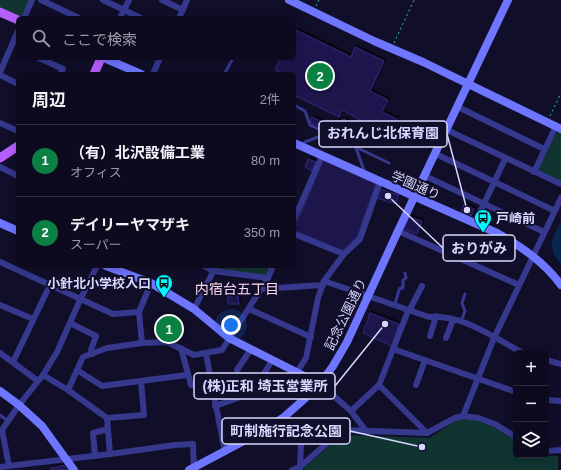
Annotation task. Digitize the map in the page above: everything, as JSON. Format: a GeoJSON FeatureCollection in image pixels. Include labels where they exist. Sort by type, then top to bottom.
{"type":"FeatureCollection","features":[{"type":"Feature","properties":{"kind":"main road"},"geometry":{"type":"LineString","coordinates":[[0,12],[16,19]]}},
{"type":"Feature","properties":{"kind":"main road"},"geometry":{"type":"LineString","coordinates":[[95,72],[101,60]]}},
{"type":"Feature","properties":{"kind":"main road"},"geometry":{"type":"LineString","coordinates":[[0,158],[16,147]]}},
{"type":"Feature","properties":{"kind":"street"},"geometry":{"type":"LineString","coordinates":[[25,16],[32,0]]}},
{"type":"Feature","properties":{"kind":"street"},"geometry":{"type":"LineString","coordinates":[[41,0],[74,16]]}},
{"type":"Feature","properties":{"kind":"street"},"geometry":{"type":"LineString","coordinates":[[103,0],[137,16]]}},
{"type":"Feature","properties":{"kind":"street"},"geometry":{"type":"LineString","coordinates":[[121,16],[129,0]]}},
{"type":"Feature","properties":{"kind":"street"},"geometry":{"type":"LineString","coordinates":[[162,0],[183,10]]}},
{"type":"Feature","properties":{"kind":"street"},"geometry":{"type":"LineString","coordinates":[[180,16],[187,0]]}},
{"type":"Feature","properties":{"kind":"street"},"geometry":{"type":"LineString","coordinates":[[288,0],[423,62],[558,128],[544,149],[534,172]]}},
{"type":"Feature","properties":{"kind":"street","name":"記念公園通り"},"geometry":{"type":"LineString","coordinates":[[192,469],[284,417],[320,384],[347,342],[508,0]]}},
{"type":"Feature","properties":{"kind":"street"},"geometry":{"type":"LineString","coordinates":[[15,47],[0,74],[16,83]]}},
{"type":"Feature","properties":{"kind":"street"},"geometry":{"type":"LineString","coordinates":[[43,60],[63,69],[61,72]]}},
{"type":"Feature","properties":{"kind":"street"},"geometry":{"type":"LineString","coordinates":[[106,60],[128,71]]}},
{"type":"Feature","properties":{"kind":"street"},"geometry":{"type":"LineString","coordinates":[[154,72],[159,60]]}},
{"type":"Feature","properties":{"kind":"street"},"geometry":{"type":"LineString","coordinates":[[458,107],[544,149]]}},
{"type":"Feature","properties":{"kind":"street"},"geometry":{"type":"LineString","coordinates":[[0,122],[16,130]]}},
{"type":"Feature","properties":{"kind":"street"},"geometry":{"type":"LineString","coordinates":[[447,130],[505,159],[561,184]]}},
{"type":"Feature","properties":{"kind":"street","name":"学園通り"},"geometry":{"type":"LineString","coordinates":[[298,144],[510,240],[533,256],[561,285]]}},
{"type":"Feature","properties":{"kind":"street"},"geometry":{"type":"LineString","coordinates":[[436,154],[555,211]]}},
{"type":"Feature","properties":{"kind":"street"},"geometry":{"type":"LineString","coordinates":[[296,214],[322,156]]}},
{"type":"Feature","properties":{"kind":"street"},"geometry":{"type":"LineString","coordinates":[[475,223],[505,159]]}},
{"type":"Feature","properties":{"kind":"street"},"geometry":{"type":"LineString","coordinates":[[0,167],[16,175]]}},
{"type":"Feature","properties":{"kind":"street"},"geometry":{"type":"LineString","coordinates":[[425,176],[544,232]]}},
{"type":"Feature","properties":{"kind":"street"},"geometry":{"type":"LineString","coordinates":[[297,372],[306,358],[318,298],[324,283],[344,254],[360,239],[380,182]]}},
{"type":"Feature","properties":{"kind":"street"},"geometry":{"type":"LineString","coordinates":[[463,416],[494,338],[561,198]]}},
{"type":"Feature","properties":{"kind":"street"},"geometry":{"type":"LineString","coordinates":[[0,224],[16,230]]}},
{"type":"Feature","properties":{"kind":"street"},"geometry":{"type":"LineString","coordinates":[[398,231],[519,285]]}},
{"type":"Feature","properties":{"kind":"street"},"geometry":{"type":"LineString","coordinates":[[296,235],[344,254]]}},
{"type":"Feature","properties":{"kind":"street"},"geometry":{"type":"LineString","coordinates":[[0,262],[113,314],[139,312]]}},
{"type":"Feature","properties":{"kind":"street"},"geometry":{"type":"LineString","coordinates":[[9,466],[2,430],[19,405],[43,375],[57,352],[96,268]]}},
{"type":"Feature","properties":{"kind":"street"},"geometry":{"type":"LineString","coordinates":[[111,268],[151,283],[194,309],[229,338],[320,384],[351,411],[366,431]]}},
{"type":"Feature","properties":{"kind":"street"},"geometry":{"type":"LineString","coordinates":[[194,309],[215,268],[268,278]]}},
{"type":"Feature","properties":{"kind":"street"},"geometry":{"type":"LineString","coordinates":[[68,390],[83,357],[107,348],[142,343],[167,342],[194,355],[222,350],[268,278],[272,268]]}},
{"type":"Feature","properties":{"kind":"street"},"geometry":{"type":"LineString","coordinates":[[142,343],[139,312],[151,283]]}},
{"type":"Feature","properties":{"kind":"street"},"geometry":{"type":"LineString","coordinates":[[261,289],[324,283],[429,317],[436,316],[461,321],[474,326],[517,350]]}},
{"type":"Feature","properties":{"kind":"street"},"geometry":{"type":"LineString","coordinates":[[13,362],[50,285]]}},
{"type":"Feature","properties":{"kind":"street"},"geometry":{"type":"LineString","coordinates":[[351,411],[379,384],[408,311],[422,286]]}},
{"type":"Feature","properties":{"kind":"street"},"geometry":{"type":"LineString","coordinates":[[0,305],[33,319]]}},
{"type":"Feature","properties":{"kind":"street"},"geometry":{"type":"LineString","coordinates":[[249,309],[311,337]]}},
{"type":"Feature","properties":{"kind":"street"},"geometry":{"type":"LineString","coordinates":[[430,336],[436,316]]}},
{"type":"Feature","properties":{"kind":"street"},"geometry":{"type":"LineString","coordinates":[[446,338],[453,320]]}},
{"type":"Feature","properties":{"kind":"street"},"geometry":{"type":"LineString","coordinates":[[70,323],[96,336],[91,350],[92,354]]}},
{"type":"Feature","properties":{"kind":"street"},"geometry":{"type":"LineString","coordinates":[[181,348],[187,375],[191,385],[211,381]]}},
{"type":"Feature","properties":{"kind":"street"},"geometry":{"type":"LineString","coordinates":[[237,370],[250,349]]}},
{"type":"Feature","properties":{"kind":"street"},"geometry":{"type":"LineString","coordinates":[[393,349],[513,391]]}},
{"type":"Feature","properties":{"kind":"street"},"geometry":{"type":"LineString","coordinates":[[0,352],[38,381]]}},
{"type":"Feature","properties":{"kind":"street"},"geometry":{"type":"LineString","coordinates":[[206,354],[224,452]]}},
{"type":"Feature","properties":{"kind":"street"},"geometry":{"type":"LineString","coordinates":[[215,406],[238,398],[257,386],[272,360]]}},
{"type":"Feature","properties":{"kind":"street"},"geometry":{"type":"LineString","coordinates":[[416,385],[425,360]]}},
{"type":"Feature","properties":{"kind":"street"},"geometry":{"type":"LineString","coordinates":[[549,361],[561,364]]}},
{"type":"Feature","properties":{"kind":"street"},"geometry":{"type":"LineString","coordinates":[[77,370],[102,386],[187,375]]}},
{"type":"Feature","properties":{"kind":"street"},"geometry":{"type":"LineString","coordinates":[[43,375],[68,390],[107,418],[144,415],[141,382]]}},
{"type":"Feature","properties":{"kind":"street"},"geometry":{"type":"LineString","coordinates":[[379,384],[427,433]]}},
{"type":"Feature","properties":{"kind":"street"},"geometry":{"type":"LineString","coordinates":[[0,391],[19,405],[42,426],[74,470]]}},
{"type":"Feature","properties":{"kind":"street"},"geometry":{"type":"LineString","coordinates":[[549,400],[561,401]]}},
{"type":"Feature","properties":{"kind":"street"},"geometry":{"type":"LineString","coordinates":[[292,470],[300,469],[342,430],[427,433],[463,416],[478,418],[495,424],[513,435]]}},
{"type":"Feature","properties":{"kind":"street"},"geometry":{"type":"LineString","coordinates":[[284,417],[300,442],[300,469]]}},
{"type":"Feature","properties":{"kind":"street"},"geometry":{"type":"LineString","coordinates":[[107,418],[110,454]]}},
{"type":"Feature","properties":{"kind":"street"},"geometry":{"type":"LineString","coordinates":[[95,456],[93,434],[108,429]]}},
{"type":"Feature","properties":{"kind":"street"},"geometry":{"type":"LineString","coordinates":[[0,467],[35,467],[67,460],[175,445],[193,444],[192,469]]}},
{"type":"Feature","properties":{"kind":"street"},"geometry":{"type":"LineString","coordinates":[[549,451],[561,450]]}},
{"type":"Feature","properties":{"kind":"lane"},"geometry":{"type":"LineString","coordinates":[[226,72],[232,60]]}},
{"type":"Feature","properties":{"kind":"lane"},"geometry":{"type":"LineString","coordinates":[[296,106],[305,111],[310,125],[389,163]]}},
{"type":"Feature","properties":{"kind":"lane"},"geometry":{"type":"LineString","coordinates":[[298,144],[348,126],[366,175]]}},
{"type":"Feature","properties":{"kind":"lane"},"geometry":{"type":"LineString","coordinates":[[394,305],[397,292],[400,288],[402,288],[406,278],[405,273]]}},
{"type":"Feature","properties":{"kind":"lane"},"geometry":{"type":"LineString","coordinates":[[461,321],[465,311],[462,303],[465,294]]}},
{"type":"Feature","properties":{"kind":"lane"},"geometry":{"type":"LineString","coordinates":[[0,415],[8,421]]}},
{"type":"Feature","properties":{"kind":"path"},"geometry":{"type":"LineString","coordinates":[[391,48],[414,0]]}},
{"type":"Feature","properties":{"kind":"path"},"geometry":{"type":"LineString","coordinates":[[548,122],[561,93]]}},
{"type":"Feature","properties":{"kind":"green space"},"geometry":{"type":"Polygon","coordinates":[[[0,0],[32,0],[25,16],[16,16],[0,12],[0,0]]]}},
{"type":"Feature","properties":{"kind":"green space"},"geometry":{"type":"Polygon","coordinates":[[[559,131],[561,132],[561,181],[539,171],[539,168],[555,135],[559,131]]]}},
{"type":"Feature","properties":{"kind":"green space"},"geometry":{"type":"Polygon","coordinates":[[[215,268],[272,268],[268,278],[214,271],[215,268]]]}},
{"type":"Feature","properties":{"kind":"green space"},"geometry":{"type":"Polygon","coordinates":[[[465,419],[480,422],[492,426],[513,438],[513,458],[549,458],[549,456],[558,456],[558,470],[304,470],[304,468],[342,435],[429,438],[458,420],[465,419]]]}},
{"type":"Feature","properties":{"kind":"water"},"geometry":{"type":"Polygon","coordinates":[[[561,221],[561,264],[553,253],[552,243],[561,221]]]}},
{"type":"Feature","properties":{"kind":"building"},"geometry":{"type":"Polygon","coordinates":[[[296,30],[351,57],[355,47],[384,61],[370,91],[388,100],[382,112],[397,119],[387,141],[357,127],[360,120],[342,110],[339,117],[296,96],[296,72],[280,72],[275,70],[279,60],[296,60],[296,30]]]}},
{"type":"Feature","properties":{"kind":"building"},"geometry":{"type":"Polygon","coordinates":[[[312,117],[322,122],[316,125],[310,122],[312,117]]]}},
{"type":"Feature","properties":{"kind":"building"},"geometry":{"type":"Polygon","coordinates":[[[345,119],[347,123],[329,130],[327,125],[345,119]]]}},
{"type":"Feature","properties":{"kind":"building"},"geometry":{"type":"Polygon","coordinates":[[[308,159],[316,162],[312,171],[305,167],[308,159]]]}},
{"type":"Feature","properties":{"kind":"building"},"geometry":{"type":"Polygon","coordinates":[[[323,160],[376,184],[357,237],[342,251],[296,231],[296,225],[323,160]]]}},
{"type":"Feature","properties":{"kind":"building"},"geometry":{"type":"Polygon","coordinates":[[[424,182],[432,186],[428,194],[421,191],[424,182]]]}},
{"type":"Feature","properties":{"kind":"building"},"geometry":{"type":"Polygon","coordinates":[[[380,189],[399,195],[396,204],[377,198],[380,189]]]}},
{"type":"Feature","properties":{"kind":"building"},"geometry":{"type":"Polygon","coordinates":[[[464,204],[474,209],[471,216],[461,211],[464,204]]]}},
{"type":"Feature","properties":{"kind":"building"},"geometry":{"type":"Polygon","coordinates":[[[409,217],[422,221],[417,234],[404,229],[409,217]]]}},
{"type":"Feature","properties":{"kind":"building"},"geometry":{"type":"Polygon","coordinates":[[[238,296],[239,304],[228,304],[227,297],[238,296]]]}},
{"type":"Feature","properties":{"kind":"building"},"geometry":{"type":"Polygon","coordinates":[[[370,313],[399,324],[392,346],[363,333],[370,313]]]}},
{"type":"Feature","properties":{"kind":"building"},"geometry":{"type":"Polygon","coordinates":[[[168,321],[176,325],[168,339],[161,335],[168,321]]]}},
{"type":"Feature","properties":{"kind":"building"},"geometry":{"type":"Polygon","coordinates":[[[66,465],[70,470],[51,470],[51,468],[66,465]]]}},
{"type":"Feature","properties":{"kind":"place","name":"デイリーヤマザキ"},"geometry":{"type":"Point","coordinates":[320,76]}},
{"type":"Feature","properties":{"kind":"place","name":"おりがみ"},"geometry":{"type":"Point","coordinates":[388,196]}},
{"type":"Feature","properties":{"kind":"place","name":"おれんじ北保育園"},"geometry":{"type":"Point","coordinates":[467,210]}},
{"type":"Feature","properties":{"kind":"place","name":"戸崎前"},"geometry":{"type":"Point","coordinates":[483,233]}},
{"type":"Feature","properties":{"kind":"place","name":"小針北小学校入口"},"geometry":{"type":"Point","coordinates":[164,298]}},
{"type":"Feature","properties":{"kind":"place","name":"(株)正和 埼玉営業所"},"geometry":{"type":"Point","coordinates":[385,324]}},
{"type":"Feature","properties":{"kind":"place","name":"（有）北沢設備工業"},"geometry":{"type":"Point","coordinates":[169,329]}},
{"type":"Feature","properties":{"kind":"place","name":"町制施行記念公園"},"geometry":{"type":"Point","coordinates":[422,447]}},
{"type":"Feature","properties":{"kind":"district","name":"内宿台五丁目"},"geometry":{"type":"Point","coordinates":[237,289]}}]}
